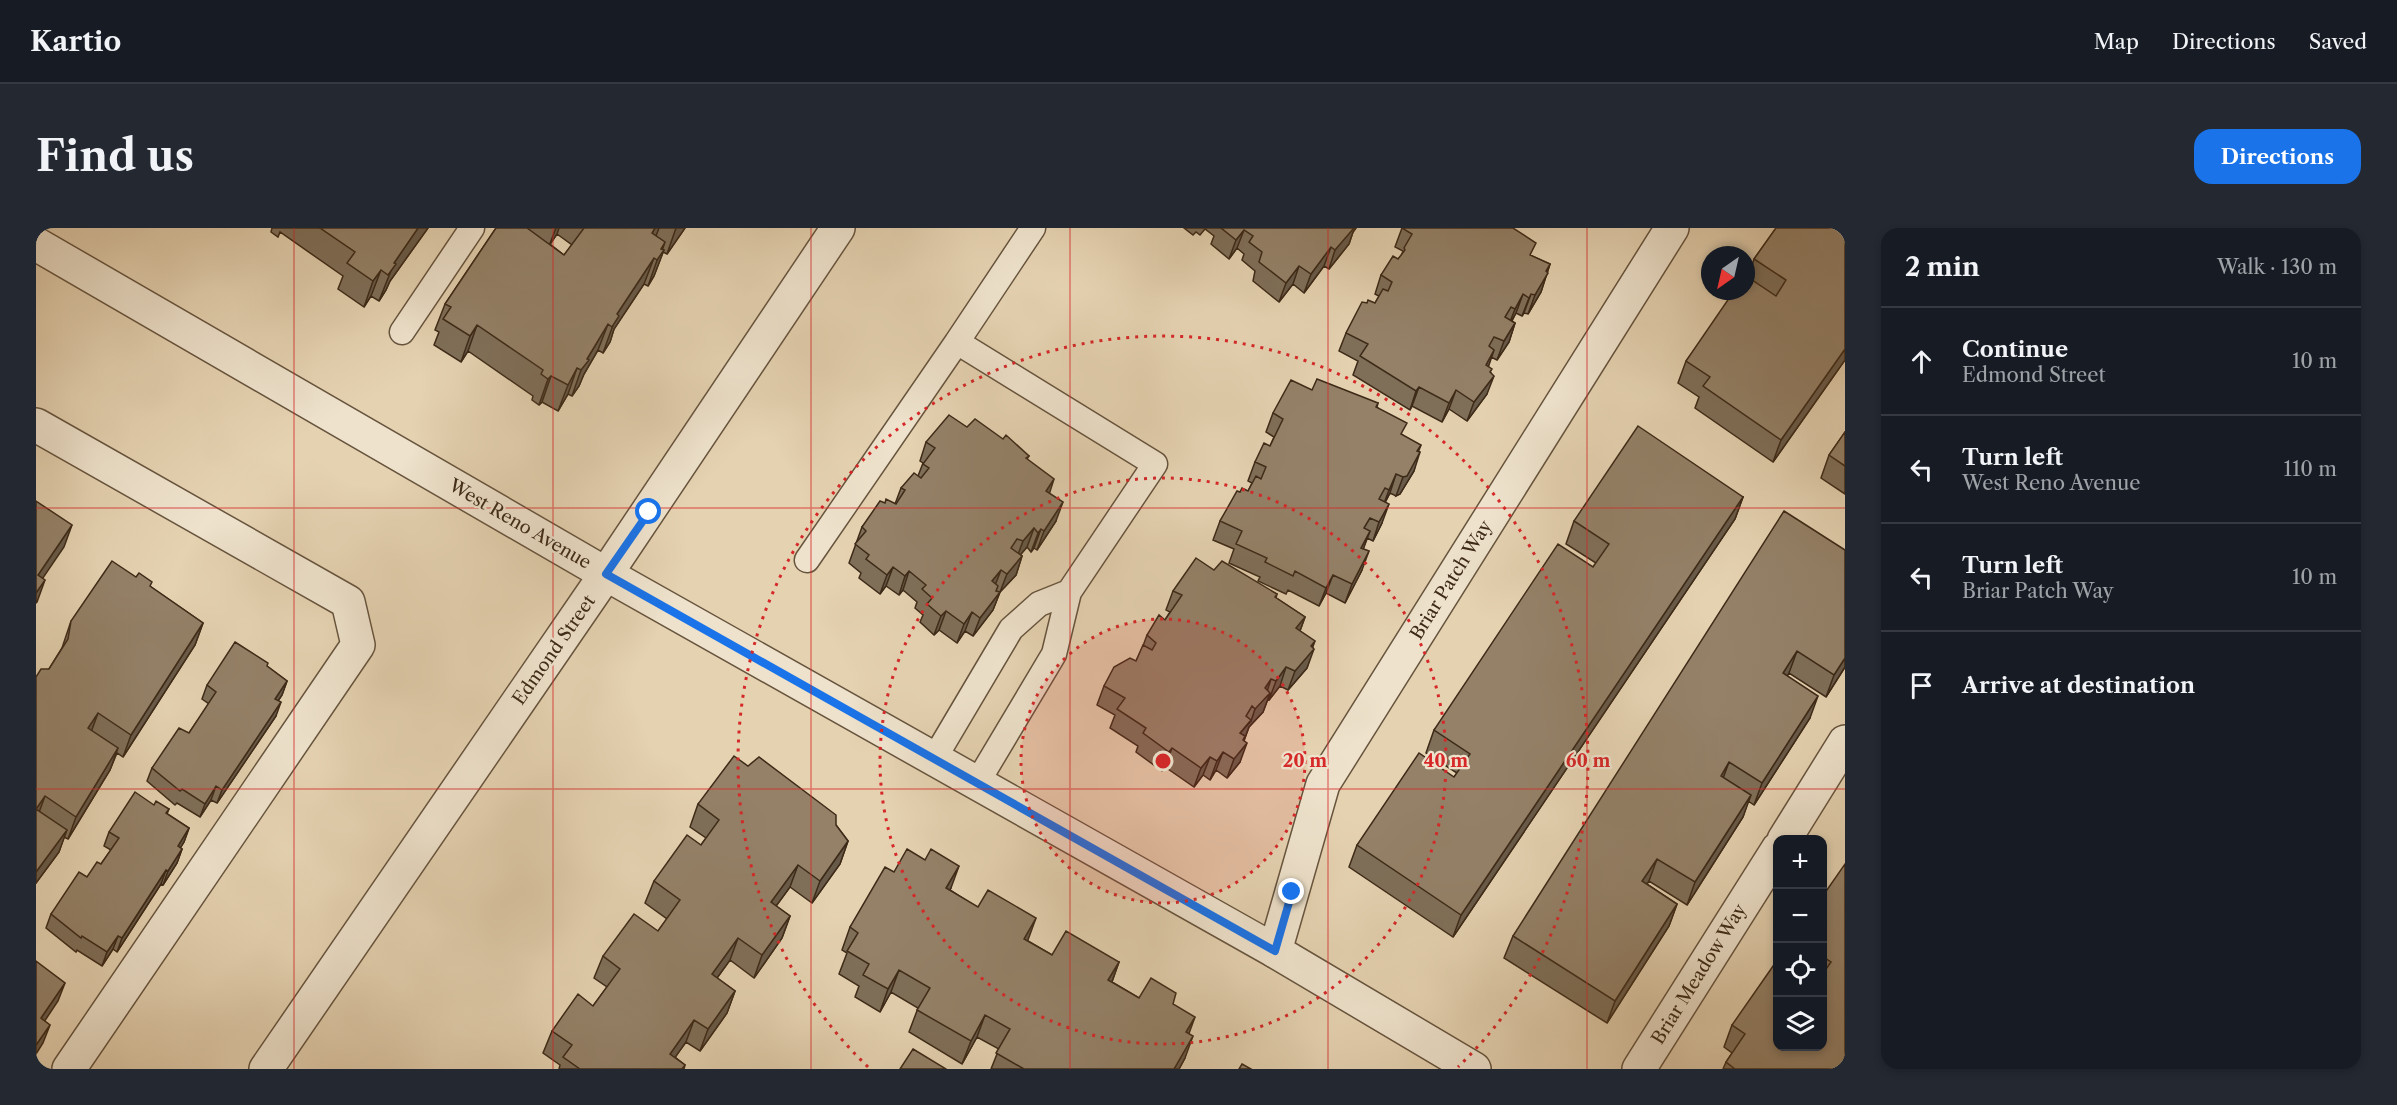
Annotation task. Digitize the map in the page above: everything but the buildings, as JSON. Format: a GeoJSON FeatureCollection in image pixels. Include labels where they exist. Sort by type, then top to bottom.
{"type":"FeatureCollection","features":[{"type":"Feature","properties":{"kind":"street","name":"Edmond Street"},"geometry":{"type":"LineString","coordinates":[[266,1069],[606,574],[838,228]]}},
{"type":"Feature","properties":{"kind":"street","name":"Briar Patch Way"},"geometry":{"type":"LineString","coordinates":[[1275,951],[1323,784],[1672,228]]}},
{"type":"Feature","properties":{"kind":"street","name":"West Reno Avenue"},"geometry":{"type":"LineString","coordinates":[[36,244],[606,574],[1275,951],[1474,1069]]}},
{"type":"Feature","properties":{"kind":"street"},"geometry":{"type":"LineString","coordinates":[[36,425],[348,602],[358,645],[69,1069]]}},
{"type":"Feature","properties":{"kind":"street"},"geometry":{"type":"LineString","coordinates":[[1787,835],[1845,742]]}},
{"type":"Feature","properties":{"kind":"street","name":"Briar Meadow Way"},"geometry":{"type":"LineString","coordinates":[[1639,1069],[1773,857]]}},
{"type":"Feature","properties":{"kind":"lane"},"geometry":{"type":"LineString","coordinates":[[402,332],[472,228]]}},
{"type":"Feature","properties":{"kind":"lane"},"geometry":{"type":"LineString","coordinates":[[807,560],[1033,228]]}},
{"type":"Feature","properties":{"kind":"lane"},"geometry":{"type":"LineString","coordinates":[[957,342],[1155,464],[1069,592],[1054,654],[977,783]]}},
{"type":"Feature","properties":{"kind":"lane"},"geometry":{"type":"LineString","coordinates":[[934,759],[1011,629],[1039,604],[1069,592]]}},
{"type":"Feature","properties":{"kind":"route"},"geometry":{"type":"LineString","coordinates":[[649,512],[606,574],[1275,951],[1292,892]]}}]}
